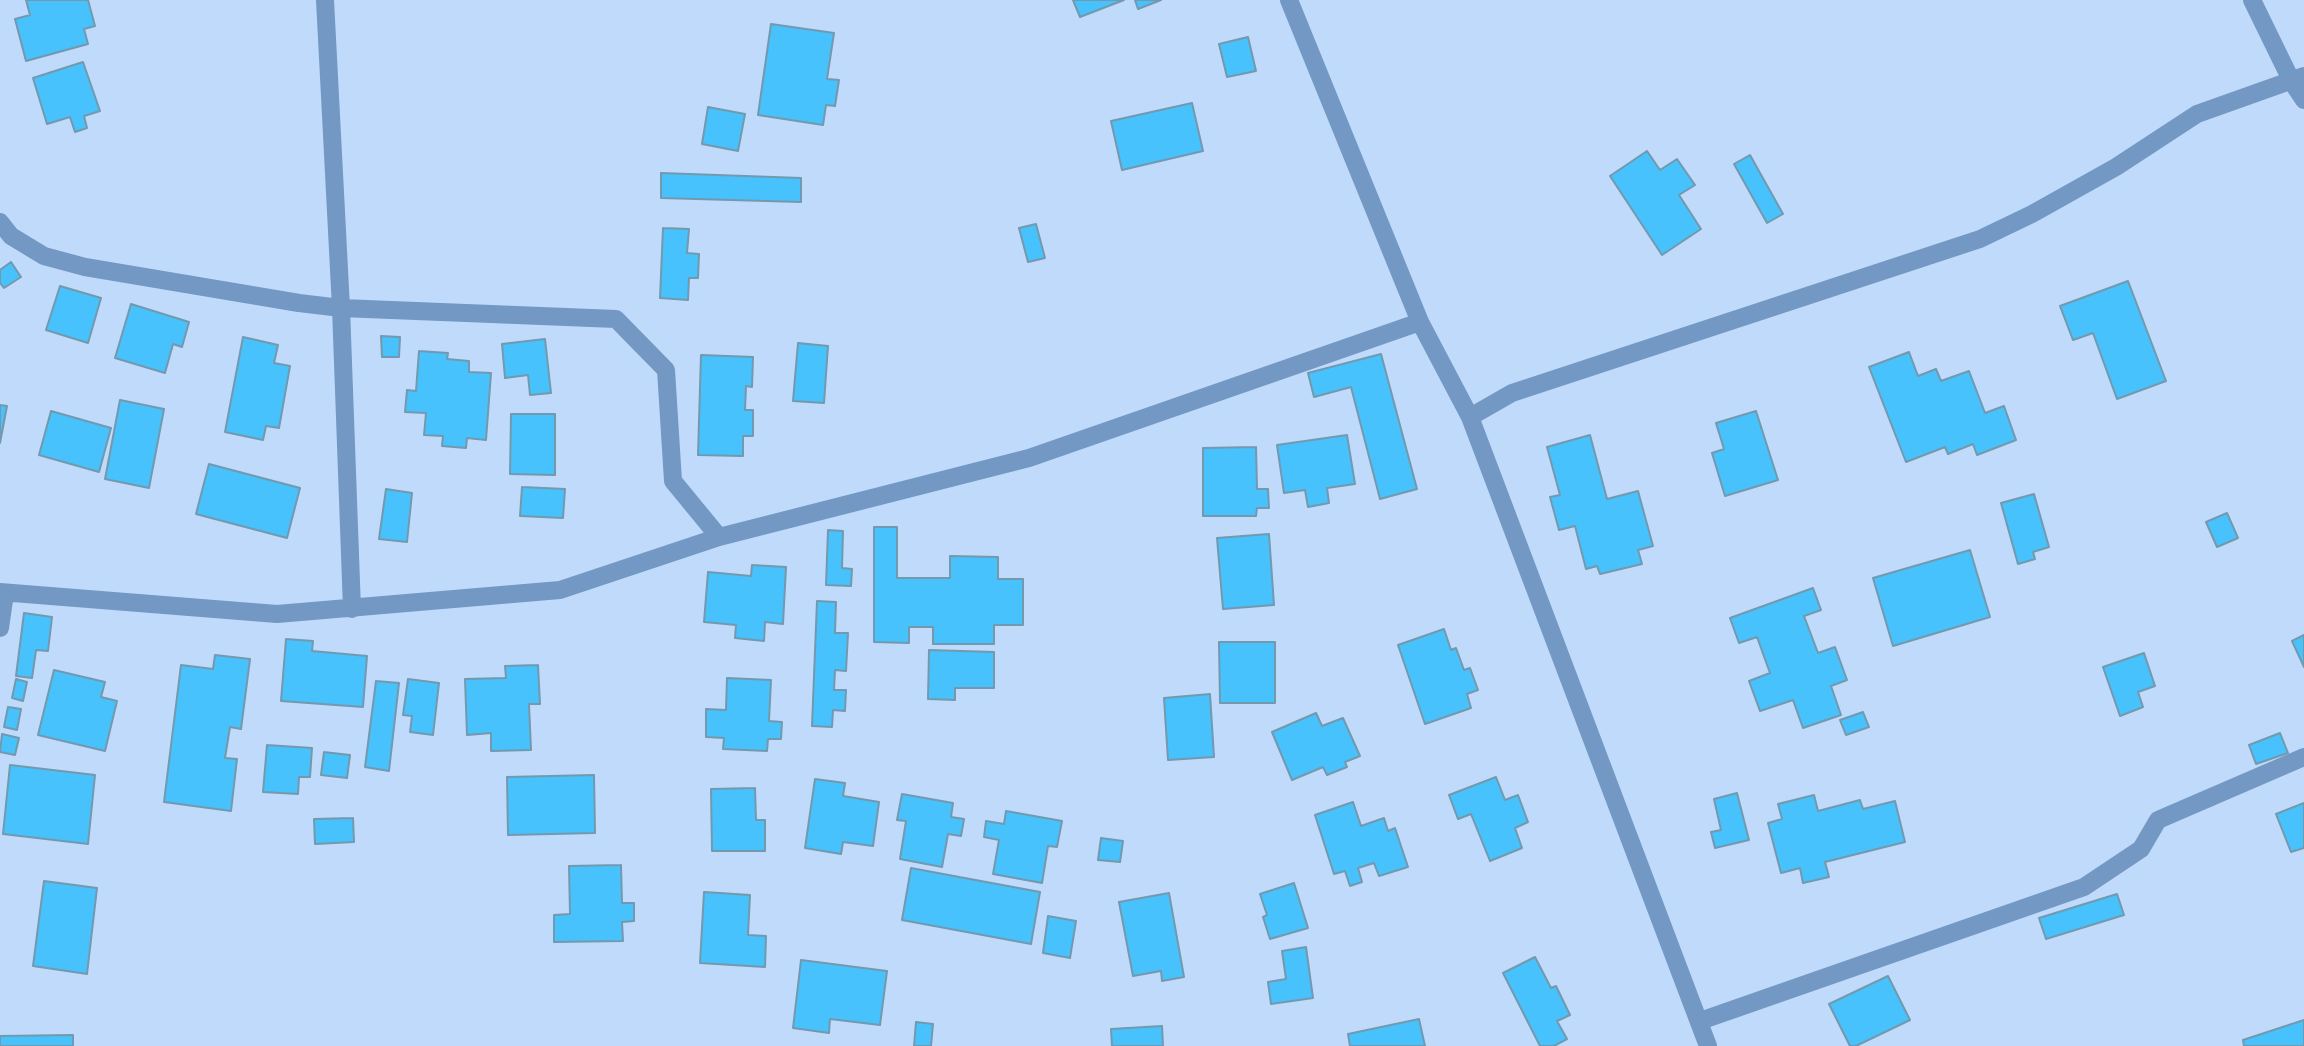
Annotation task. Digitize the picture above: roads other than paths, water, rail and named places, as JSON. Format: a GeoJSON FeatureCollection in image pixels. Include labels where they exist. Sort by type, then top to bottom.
{"type":"FeatureCollection","features":[{"type":"Feature","properties":{"kind":"street"},"geometry":{"type":"LineString","coordinates":[[325,0],[341,308],[352,609]]}},
{"type":"Feature","properties":{"kind":"street"},"geometry":{"type":"LineString","coordinates":[[1289,0],[1420,322],[1470,417],[1709,1046]]}},
{"type":"Feature","properties":{"kind":"street"},"geometry":{"type":"LineString","coordinates":[[2252,0],[2298,79],[2304,100]]}},
{"type":"Feature","properties":{"kind":"street"},"geometry":{"type":"LineString","coordinates":[[1470,417],[1512,393],[1980,240],[2116,167],[2197,114],[2298,79]]}},
{"type":"Feature","properties":{"kind":"street"},"geometry":{"type":"LineString","coordinates":[[0,222],[11,236],[44,256],[85,267],[299,303],[341,308],[616,319],[666,370],[673,481],[719,537]]}},
{"type":"Feature","properties":{"kind":"street"},"geometry":{"type":"LineString","coordinates":[[0,628],[2,593],[277,614],[560,590],[719,537],[1029,458],[1420,322]]}},
{"type":"Feature","properties":{"kind":"street"},"geometry":{"type":"LineString","coordinates":[[1700,1021],[2084,887],[2141,849],[2158,820],[2304,757]]}}]}
